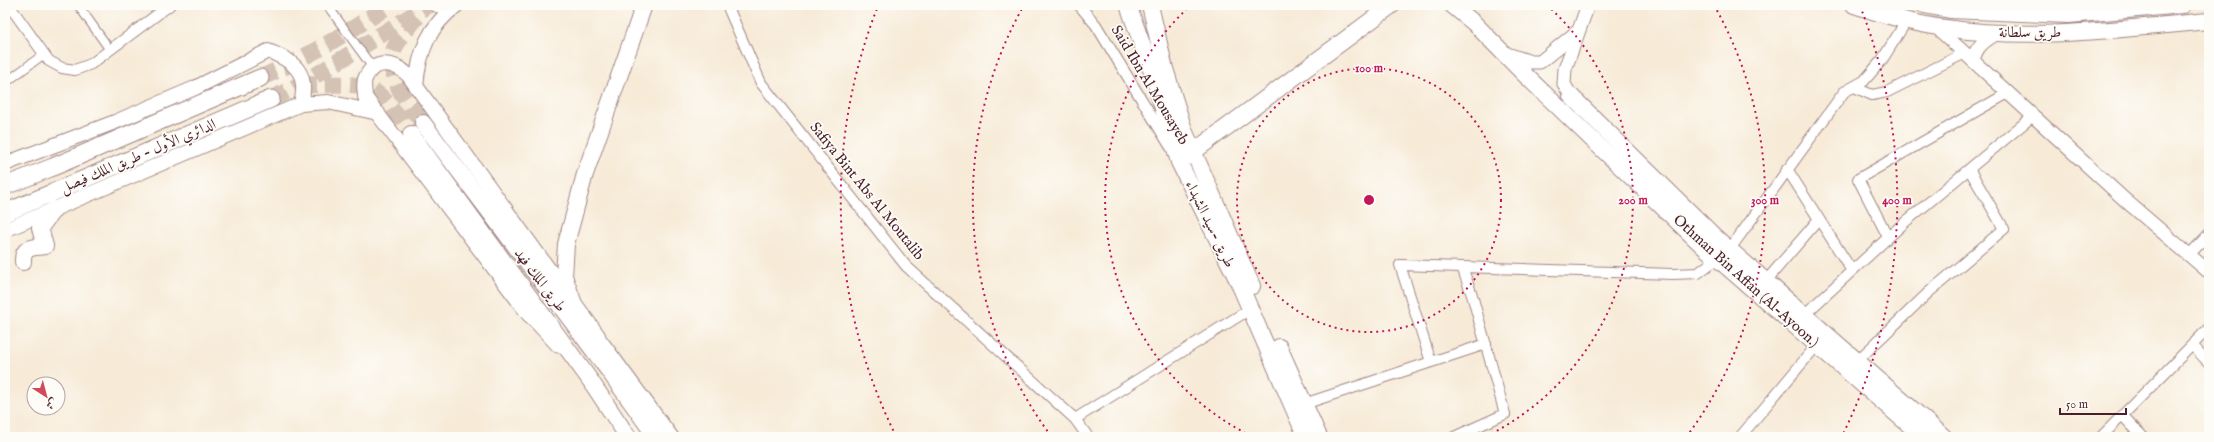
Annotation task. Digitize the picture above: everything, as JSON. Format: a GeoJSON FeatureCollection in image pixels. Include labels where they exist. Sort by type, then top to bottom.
{"type":"FeatureCollection","features":[{"type":"Feature","properties":{"kind":"highway","name":"الدائري الأول - طريق الملك فيصل"},"geometry":{"type":"LineString","coordinates":[[5,186],[53,167],[260,78]]}},
{"type":"Feature","properties":{"kind":"highway","name":"الدائري الأول - طريق الملك فيصل"},"geometry":{"type":"LineString","coordinates":[[5,213],[271,99]]}},
{"type":"Feature","properties":{"kind":"main road"},"geometry":{"type":"LineString","coordinates":[[436,5],[455,7]]}},
{"type":"Feature","properties":{"kind":"main road"},"geometry":{"type":"LineString","coordinates":[[574,304],[564,276],[566,244],[585,174],[644,5]]}},
{"type":"Feature","properties":{"kind":"main road","name":"طريق -سيد الشهداء"},"geometry":{"type":"LineString","coordinates":[[1128,5],[1153,75],[1179,162],[1250,310],[1306,437]]}},
{"type":"Feature","properties":{"kind":"main road"},"geometry":{"type":"LineString","coordinates":[[1137,5],[1153,75]]}},
{"type":"Feature","properties":{"kind":"main road","name":"طريق -سيد الشهداء"},"geometry":{"type":"LineString","coordinates":[[1150,5],[1165,69],[1184,130],[1319,437]]}},
{"type":"Feature","properties":{"kind":"main road"},"geometry":{"type":"LineString","coordinates":[[1179,162],[1392,5]]}},
{"type":"Feature","properties":{"kind":"main road","name":"Othman Bin Affan (Al-Ayoon.)"},"geometry":{"type":"LineString","coordinates":[[1452,5],[1474,23],[1500,51],[1724,254],[1817,345],[1922,437]]}},
{"type":"Feature","properties":{"kind":"main road","name":"طريق سلطانة"},"geometry":{"type":"LineString","coordinates":[[1854,5],[1907,20],[1944,28],[1999,32],[2082,32],[2209,21]]}},
{"type":"Feature","properties":{"kind":"main road","name":"طريق سلطانة"},"geometry":{"type":"LineString","coordinates":[[1924,5],[1950,10],[2068,10],[2183,5]]}},
{"type":"Feature","properties":{"kind":"main road"},"geometry":{"type":"LineString","coordinates":[[416,86],[422,48],[432,31],[455,7]]}},
{"type":"Feature","properties":{"kind":"main road"},"geometry":{"type":"LineString","coordinates":[[5,164],[122,119],[195,88],[268,51],[285,58],[300,71],[304,91],[301,104]]}},
{"type":"Feature","properties":{"kind":"main road"},"geometry":{"type":"LineString","coordinates":[[530,315],[365,97],[364,80],[373,68],[384,64],[393,64],[402,69],[416,86],[597,336],[609,371]]}},
{"type":"Feature","properties":{"kind":"main road","name":"Othman Bin Affan (Al-Ayoon.)"},"geometry":{"type":"LineString","coordinates":[[1571,96],[1667,191],[1724,254],[1766,281],[1944,437]]}},
{"type":"Feature","properties":{"kind":"main road"},"geometry":{"type":"LineString","coordinates":[[5,230],[301,104],[328,102],[378,113]]}},
{"type":"Feature","properties":{"kind":"main road","name":"طريق الملك فهد"},"geometry":{"type":"LineString","coordinates":[[423,123],[609,371],[654,426]]}},
{"type":"Feature","properties":{"kind":"main road","name":"طريق الملك فهد"},"geometry":{"type":"LineString","coordinates":[[411,134],[590,380],[628,437]]}},
{"type":"Feature","properties":{"kind":"main road"},"geometry":{"type":"LineString","coordinates":[[23,262],[23,254],[26,250],[34,246],[45,246],[40,228],[54,209]]}},
{"type":"Feature","properties":{"kind":"main road"},"geometry":{"type":"LineString","coordinates":[[615,418],[621,437]]}},
{"type":"Feature","properties":{"kind":"street"},"geometry":{"type":"LineString","coordinates":[[9,5],[49,61],[62,68],[75,70],[91,64],[170,5]]}},
{"type":"Feature","properties":{"kind":"street"},"geometry":{"type":"LineString","coordinates":[[78,5],[110,50]]}},
{"type":"Feature","properties":{"kind":"street"},"geometry":{"type":"LineString","coordinates":[[327,5],[373,68]]}},
{"type":"Feature","properties":{"kind":"street","name":"Safiya Bint Abs Al Moutalib"},"geometry":{"type":"LineString","coordinates":[[727,5],[761,82],[906,266],[1075,419],[1088,437]]}},
{"type":"Feature","properties":{"kind":"street","name":"Said Ibn Al Mousayeb"},"geometry":{"type":"LineString","coordinates":[[1079,5],[1096,25],[1179,162]]}},
{"type":"Feature","properties":{"kind":"street"},"geometry":{"type":"LineString","coordinates":[[1571,96],[1564,84],[1565,69],[1588,5]]}},
{"type":"Feature","properties":{"kind":"street"},"geometry":{"type":"LineString","coordinates":[[1431,362],[1400,265],[1673,274],[1698,273],[1724,254],[1844,92],[1864,81],[1882,60],[1907,20]]}},
{"type":"Feature","properties":{"kind":"street"},"geometry":{"type":"LineString","coordinates":[[1934,26],[2209,272]]}},
{"type":"Feature","properties":{"kind":"street"},"geometry":{"type":"LineString","coordinates":[[1500,51],[1531,62],[1540,62],[1578,31]]}},
{"type":"Feature","properties":{"kind":"street"},"geometry":{"type":"LineString","coordinates":[[1854,87],[1872,95],[1887,92],[1969,57],[1975,52],[1979,45],[1999,32]]}},
{"type":"Feature","properties":{"kind":"street"},"geometry":{"type":"LineString","coordinates":[[5,83],[44,54]]}},
{"type":"Feature","properties":{"kind":"street"},"geometry":{"type":"LineString","coordinates":[[1888,237],[1858,179],[2008,93]]}},
{"type":"Feature","properties":{"kind":"street"},"geometry":{"type":"LineString","coordinates":[[1804,314],[1888,237],[2034,116]]}},
{"type":"Feature","properties":{"kind":"street"},"geometry":{"type":"LineString","coordinates":[[1787,169],[1852,271]]}},
{"type":"Feature","properties":{"kind":"street"},"geometry":{"type":"LineString","coordinates":[[1857,361],[1928,293],[2004,229],[1969,169]]}},
{"type":"Feature","properties":{"kind":"street"},"geometry":{"type":"LineString","coordinates":[[1766,281],[1819,219]]}},
{"type":"Feature","properties":{"kind":"street"},"geometry":{"type":"LineString","coordinates":[[2189,255],[2209,234]]}},
{"type":"Feature","properties":{"kind":"street"},"geometry":{"type":"LineString","coordinates":[[1454,437],[1505,414],[1486,344],[1462,267]]}},
{"type":"Feature","properties":{"kind":"street"},"geometry":{"type":"LineString","coordinates":[[1075,419],[1250,310]]}},
{"type":"Feature","properties":{"kind":"street"},"geometry":{"type":"LineString","coordinates":[[530,315],[590,380]]}},
{"type":"Feature","properties":{"kind":"street"},"geometry":{"type":"LineString","coordinates":[[2101,437],[2209,328]]}},
{"type":"Feature","properties":{"kind":"street"},"geometry":{"type":"LineString","coordinates":[[597,336],[654,426],[672,437]]}},
{"type":"Feature","properties":{"kind":"street"},"geometry":{"type":"LineString","coordinates":[[1304,404],[1486,344]]}},
{"type":"Feature","properties":{"kind":"street"},"geometry":{"type":"LineString","coordinates":[[1740,437],[1817,345]]}},
{"type":"Feature","properties":{"kind":"street"},"geometry":{"type":"LineString","coordinates":[[2192,345],[2209,363]]}},
{"type":"Feature","properties":{"kind":"street"},"geometry":{"type":"LineString","coordinates":[[2122,415],[2143,437]]}},
{"type":"Feature","properties":{"kind":"tunnel"},"geometry":{"type":"LineString","coordinates":[[260,78],[294,62],[326,44],[389,5]]}},
{"type":"Feature","properties":{"kind":"tunnel"},"geometry":{"type":"LineString","coordinates":[[271,99],[300,85],[429,5]]}},
{"type":"Feature","properties":{"kind":"tunnel"},"geometry":{"type":"LineString","coordinates":[[417,17],[402,35],[395,47],[392,58],[392,68],[404,97],[423,123]]}},
{"type":"Feature","properties":{"kind":"tunnel"},"geometry":{"type":"LineString","coordinates":[[300,85],[346,84],[369,88],[387,103],[411,134]]}}]}
